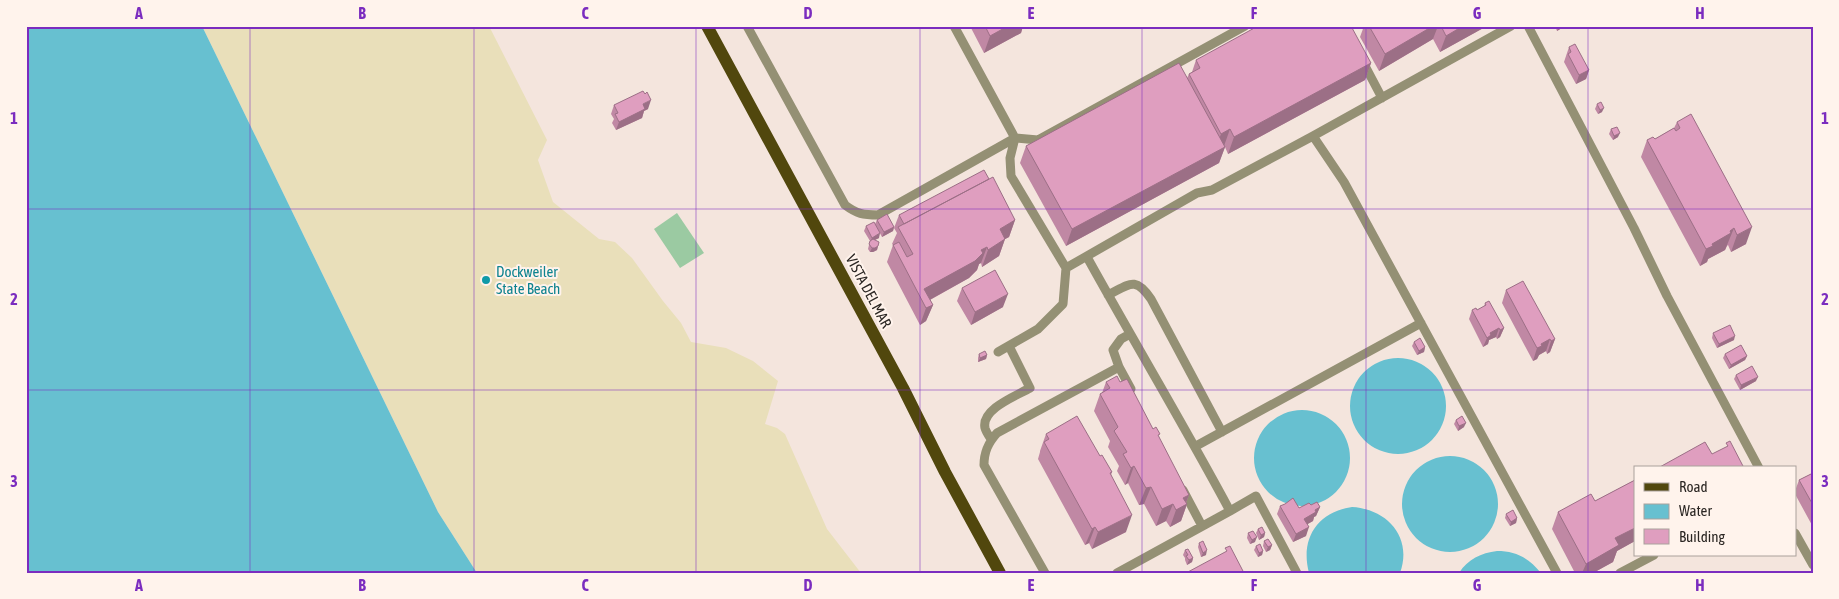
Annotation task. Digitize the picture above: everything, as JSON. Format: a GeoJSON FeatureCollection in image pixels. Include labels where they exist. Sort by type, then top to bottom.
{"type":"FeatureCollection","features":[{"type":"Feature","properties":{"kind":"main road","name":"VISTA DEL MAR"},"geometry":{"type":"LineString","coordinates":[[707,26],[903,388],[1000,573]]}},
{"type":"Feature","properties":{"kind":"lane"},"geometry":{"type":"LineString","coordinates":[[747,26],[844,205],[856,213],[878,215],[1015,138],[1038,140],[1246,26]]}},
{"type":"Feature","properties":{"kind":"lane"},"geometry":{"type":"LineString","coordinates":[[954,26],[1015,138],[1010,158],[1011,176],[1066,268],[1063,304],[1038,329],[998,352]]}},
{"type":"Feature","properties":{"kind":"lane"},"geometry":{"type":"LineString","coordinates":[[1066,268],[1197,193],[1212,190],[1511,26]]}},
{"type":"Feature","properties":{"kind":"lane"},"geometry":{"type":"LineString","coordinates":[[1528,26],[1634,228],[1666,296],[1758,466]]}},
{"type":"Feature","properties":{"kind":"lane"},"geometry":{"type":"LineString","coordinates":[[1356,50],[1382,98]]}},
{"type":"Feature","properties":{"kind":"lane"},"geometry":{"type":"LineString","coordinates":[[1313,136],[1344,182],[1422,322],[1557,573]]}},
{"type":"Feature","properties":{"kind":"lane"},"geometry":{"type":"LineString","coordinates":[[1087,257],[1196,446],[1230,511]]}},
{"type":"Feature","properties":{"kind":"lane"},"geometry":{"type":"LineString","coordinates":[[1108,295],[1128,284],[1137,284],[1144,289],[1222,432]]}},
{"type":"Feature","properties":{"kind":"lane"},"geometry":{"type":"LineString","coordinates":[[1196,446],[1422,322]]}},
{"type":"Feature","properties":{"kind":"lane"},"geometry":{"type":"LineString","coordinates":[[1130,334],[1121,340],[1113,350],[1119,367],[1133,394]]}},
{"type":"Feature","properties":{"kind":"lane"},"geometry":{"type":"LineString","coordinates":[[991,439],[985,428],[986,418],[991,410],[1030,388],[1009,346]]}},
{"type":"Feature","properties":{"kind":"lane"},"geometry":{"type":"LineString","coordinates":[[1045,573],[984,465],[984,453],[991,439],[997,433],[1119,367]]}},
{"type":"Feature","properties":{"kind":"lane"},"geometry":{"type":"LineString","coordinates":[[1179,482],[1202,526]]}},
{"type":"Feature","properties":{"kind":"lane"},"geometry":{"type":"LineString","coordinates":[[1117,573],[1256,496],[1297,573]]}},
{"type":"Feature","properties":{"kind":"lane"},"geometry":{"type":"LineString","coordinates":[[1796,535],[1813,565]]}},
{"type":"Feature","properties":{"kind":"lane"},"geometry":{"type":"LineString","coordinates":[[1620,573],[1652,556]]}},
{"type":"Feature","properties":{"kind":"green space"},"geometry":{"type":"Polygon","coordinates":[[[677,213],[704,253],[680,268],[654,229],[677,213]]]}},
{"type":"Feature","properties":{"kind":"sand","name":"Dockweiler State Beach"},"geometry":{"type":"Polygon","coordinates":[[[202,26],[489,26],[547,140],[538,160],[553,202],[599,239],[615,242],[632,258],[681,323],[691,342],[726,348],[753,361],[778,381],[765,424],[777,428],[785,434],[827,529],[861,573],[477,573],[438,512],[202,26]]]}},
{"type":"Feature","properties":{"kind":"water"},"geometry":{"type":"Polygon","coordinates":[[[26,26],[202,26],[438,512],[477,573],[26,573],[26,26]]]}},
{"type":"Feature","properties":{"kind":"water"},"geometry":{"type":"Polygon","coordinates":[[[1398,358],[1416,361],[1432,372],[1443,388],[1446,406],[1443,424],[1432,440],[1416,451],[1398,454],[1380,451],[1364,440],[1353,424],[1350,406],[1353,388],[1364,372],[1380,361],[1398,358]]]}},
{"type":"Feature","properties":{"kind":"water"},"geometry":{"type":"Polygon","coordinates":[[[1302,410],[1320,413],[1336,424],[1347,440],[1350,458],[1347,476],[1336,492],[1320,503],[1302,506],[1284,503],[1268,492],[1257,476],[1254,458],[1257,440],[1268,424],[1284,413],[1302,410]]]}},
{"type":"Feature","properties":{"kind":"water"},"geometry":{"type":"Polygon","coordinates":[[[1450,456],[1469,459],[1484,470],[1495,485],[1498,504],[1495,523],[1484,538],[1469,549],[1450,552],[1431,549],[1416,538],[1405,523],[1402,504],[1405,485],[1416,470],[1431,459],[1450,456]]]}},
{"type":"Feature","properties":{"kind":"water"},"geometry":{"type":"Polygon","coordinates":[[[1352,507],[1376,513],[1394,527],[1400,537],[1403,548],[1400,573],[1309,573],[1307,549],[1309,538],[1314,529],[1329,515],[1352,507]]]}},
{"type":"Feature","properties":{"kind":"water"},"geometry":{"type":"Polygon","coordinates":[[[1497,551],[1510,552],[1522,556],[1541,573],[1459,573],[1466,564],[1475,558],[1497,551]]]}},
{"type":"Feature","properties":{"kind":"building"},"geometry":{"type":"Polygon","coordinates":[[[985,26],[1008,26],[990,36],[985,26]]]}},
{"type":"Feature","properties":{"kind":"building"},"geometry":{"type":"Polygon","coordinates":[[[1258,26],[1351,26],[1371,63],[1234,137],[1230,129],[1221,134],[1189,74],[1200,68],[1196,60],[1258,26]]]}},
{"type":"Feature","properties":{"kind":"building"},"geometry":{"type":"Polygon","coordinates":[[[1369,26],[1433,26],[1385,54],[1369,26]]]}},
{"type":"Feature","properties":{"kind":"building"},"geometry":{"type":"Polygon","coordinates":[[[1441,26],[1463,26],[1446,36],[1441,26]]]}},
{"type":"Feature","properties":{"kind":"building"},"geometry":{"type":"Polygon","coordinates":[[[1575,44],[1589,70],[1579,75],[1568,54],[1571,52],[1569,47],[1575,44]]]}},
{"type":"Feature","properties":{"kind":"building"},"geometry":{"type":"Polygon","coordinates":[[[1179,63],[1225,147],[1072,229],[1026,146],[1179,63]]]}},
{"type":"Feature","properties":{"kind":"building"},"geometry":{"type":"Polygon","coordinates":[[[643,91],[645,94],[647,92],[651,100],[643,104],[645,109],[619,122],[615,114],[618,113],[614,105],[643,91]]]}},
{"type":"Feature","properties":{"kind":"building"},"geometry":{"type":"Polygon","coordinates":[[[1601,102],[1604,108],[1600,110],[1597,104],[1601,102]]]}},
{"type":"Feature","properties":{"kind":"building"},"geometry":{"type":"Polygon","coordinates":[[[1691,114],[1752,227],[1737,235],[1734,228],[1730,231],[1731,233],[1706,249],[1647,140],[1653,137],[1655,139],[1674,128],[1676,131],[1680,128],[1677,122],[1691,114]]]}},
{"type":"Feature","properties":{"kind":"building"},"geometry":{"type":"Polygon","coordinates":[[[1617,127],[1620,133],[1614,136],[1611,129],[1617,127]]]}},
{"type":"Feature","properties":{"kind":"building"},"geometry":{"type":"Polygon","coordinates":[[[984,170],[989,179],[904,224],[899,215],[984,170]]]}},
{"type":"Feature","properties":{"kind":"building"},"geometry":{"type":"Polygon","coordinates":[[[993,177],[1015,220],[1000,229],[1005,239],[988,250],[987,247],[981,250],[983,253],[975,261],[924,289],[933,305],[926,308],[893,245],[899,242],[907,257],[913,254],[898,227],[993,177]]]}},
{"type":"Feature","properties":{"kind":"building"},"geometry":{"type":"Polygon","coordinates":[[[887,214],[894,227],[884,232],[877,220],[887,214]]]}},
{"type":"Feature","properties":{"kind":"building"},"geometry":{"type":"Polygon","coordinates":[[[874,222],[880,233],[872,238],[866,226],[874,222]]]}},
{"type":"Feature","properties":{"kind":"building"},"geometry":{"type":"Polygon","coordinates":[[[873,239],[879,242],[875,248],[872,248],[869,244],[873,239]]]}},
{"type":"Feature","properties":{"kind":"building"},"geometry":{"type":"Polygon","coordinates":[[[995,270],[1008,294],[975,312],[962,288],[995,270]]]}},
{"type":"Feature","properties":{"kind":"building"},"geometry":{"type":"Polygon","coordinates":[[[1523,281],[1555,339],[1551,341],[1550,339],[1537,348],[1506,290],[1523,281]]]}},
{"type":"Feature","properties":{"kind":"building"},"geometry":{"type":"Polygon","coordinates":[[[1489,301],[1504,328],[1500,330],[1499,328],[1490,333],[1491,335],[1487,338],[1472,310],[1476,308],[1477,310],[1489,301]]]}},
{"type":"Feature","properties":{"kind":"building"},"geometry":{"type":"Polygon","coordinates":[[[1730,325],[1735,336],[1719,344],[1713,333],[1730,325]]]}},
{"type":"Feature","properties":{"kind":"building"},"geometry":{"type":"Polygon","coordinates":[[[1420,338],[1425,347],[1419,351],[1414,342],[1420,338]]]}},
{"type":"Feature","properties":{"kind":"building"},"geometry":{"type":"Polygon","coordinates":[[[1741,345],[1747,356],[1731,365],[1725,354],[1741,345]]]}},
{"type":"Feature","properties":{"kind":"building"},"geometry":{"type":"Polygon","coordinates":[[[985,351],[987,355],[980,358],[979,354],[985,351]]]}},
{"type":"Feature","properties":{"kind":"building"},"geometry":{"type":"Polygon","coordinates":[[[1752,366],[1758,377],[1741,385],[1736,375],[1752,366]]]}},
{"type":"Feature","properties":{"kind":"building"},"geometry":{"type":"Polygon","coordinates":[[[1117,376],[1120,382],[1127,379],[1153,429],[1156,427],[1160,434],[1158,435],[1189,495],[1183,498],[1187,504],[1176,510],[1173,504],[1162,509],[1151,487],[1146,488],[1134,466],[1131,468],[1123,454],[1127,452],[1114,431],[1118,427],[1100,394],[1110,388],[1106,382],[1117,376]]]}},
{"type":"Feature","properties":{"kind":"building"},"geometry":{"type":"Polygon","coordinates":[[[1077,416],[1100,456],[1102,455],[1112,472],[1110,473],[1132,515],[1098,532],[1095,527],[1092,529],[1044,442],[1049,439],[1046,434],[1077,416]]]}},
{"type":"Feature","properties":{"kind":"building"},"geometry":{"type":"Polygon","coordinates":[[[1462,416],[1466,423],[1459,426],[1456,420],[1462,416]]]}},
{"type":"Feature","properties":{"kind":"building"},"geometry":{"type":"Polygon","coordinates":[[[1730,441],[1743,466],[1662,466],[1705,442],[1712,454],[1728,446],[1726,443],[1730,441]]]}},
{"type":"Feature","properties":{"kind":"building"},"geometry":{"type":"Polygon","coordinates":[[[1813,473],[1813,505],[1799,480],[1813,473]]]}},
{"type":"Feature","properties":{"kind":"building"},"geometry":{"type":"Polygon","coordinates":[[[1634,481],[1634,528],[1615,538],[1619,545],[1586,564],[1558,512],[1591,494],[1595,501],[1634,481]]]}},
{"type":"Feature","properties":{"kind":"building"},"geometry":{"type":"Polygon","coordinates":[[[1293,498],[1299,508],[1309,503],[1311,505],[1317,502],[1320,507],[1315,510],[1316,512],[1304,519],[1309,527],[1296,534],[1280,506],[1293,498]]]}},
{"type":"Feature","properties":{"kind":"building"},"geometry":{"type":"Polygon","coordinates":[[[1513,510],[1517,518],[1511,522],[1506,514],[1513,510]]]}},
{"type":"Feature","properties":{"kind":"building"},"geometry":{"type":"Polygon","coordinates":[[[1262,527],[1265,533],[1261,535],[1258,529],[1262,527]]]}},
{"type":"Feature","properties":{"kind":"building"},"geometry":{"type":"Polygon","coordinates":[[[1253,531],[1257,537],[1252,540],[1248,533],[1253,531]]]}},
{"type":"Feature","properties":{"kind":"building"},"geometry":{"type":"Polygon","coordinates":[[[1268,539],[1272,545],[1268,547],[1264,541],[1268,539]]]}},
{"type":"Feature","properties":{"kind":"building"},"geometry":{"type":"Polygon","coordinates":[[[1203,541],[1207,550],[1203,553],[1199,543],[1203,541]]]}},
{"type":"Feature","properties":{"kind":"building"},"geometry":{"type":"Polygon","coordinates":[[[1260,544],[1263,551],[1259,553],[1256,546],[1260,544]]]}},
{"type":"Feature","properties":{"kind":"building"},"geometry":{"type":"Polygon","coordinates":[[[1230,546],[1244,573],[1186,573],[1227,551],[1225,548],[1230,546]]]}},
{"type":"Feature","properties":{"kind":"building"},"geometry":{"type":"Polygon","coordinates":[[[1188,549],[1193,558],[1189,560],[1185,550],[1188,549]]]}},
{"type":"Feature","properties":{"kind":"place","name":"Dockweiler State Beach"},"geometry":{"type":"Point","coordinates":[486,280]}}]}
